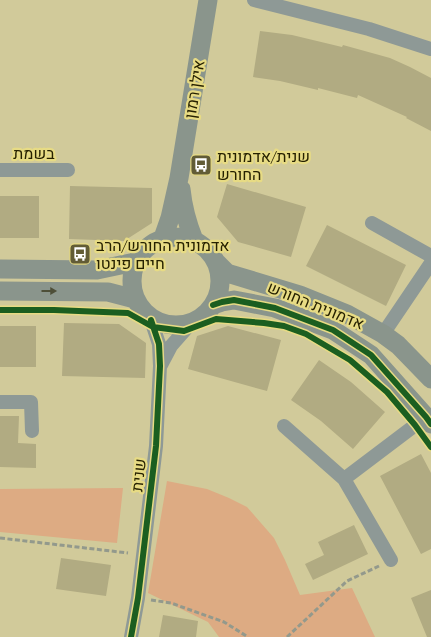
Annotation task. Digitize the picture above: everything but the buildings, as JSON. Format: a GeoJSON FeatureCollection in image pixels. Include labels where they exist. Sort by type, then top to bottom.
{"type":"FeatureCollection","features":[{"type":"Feature","properties":{"kind":"street","name":"אילן רמון"},"geometry":{"type":"LineString","coordinates":[[163,238],[170,218],[179,178],[208,0]]}},
{"type":"Feature","properties":{"kind":"street"},"geometry":{"type":"LineString","coordinates":[[254,0],[369,29],[431,50]]}},
{"type":"Feature","properties":{"kind":"street","name":"בשמת"},"geometry":{"type":"LineString","coordinates":[[0,170],[68,170]]}},
{"type":"Feature","properties":{"kind":"street","name":"אילן רמון"},"geometry":{"type":"LineString","coordinates":[[179,178],[182,206],[186,222],[194,240]]}},
{"type":"Feature","properties":{"kind":"street"},"geometry":{"type":"LineString","coordinates":[[372,223],[431,256]]}},
{"type":"Feature","properties":{"kind":"street"},"geometry":{"type":"LineString","coordinates":[[179,237],[194,240],[208,250],[217,264],[220,285],[213,305],[205,314],[185,324],[169,324],[155,320],[139,306],[132,291],[131,280],[135,262],[149,245],[163,238],[179,237]]}},
{"type":"Feature","properties":{"kind":"street"},"geometry":{"type":"LineString","coordinates":[[0,269],[97,270],[135,262]]}},
{"type":"Feature","properties":{"kind":"street"},"geometry":{"type":"LineString","coordinates":[[383,334],[431,263]]}},
{"type":"Feature","properties":{"kind":"street","name":"אדמונית החורש"},"geometry":{"type":"LineString","coordinates":[[217,264],[227,273],[300,295],[346,314],[383,334],[398,345],[431,379]]}},
{"type":"Feature","properties":{"kind":"street"},"geometry":{"type":"LineString","coordinates":[[0,291],[108,292],[135,299]]}},
{"type":"Feature","properties":{"kind":"street","name":"אדמונית החורש"},"geometry":{"type":"LineString","coordinates":[[213,305],[234,300],[275,308],[333,330],[371,355],[428,420]]}},
{"type":"Feature","properties":{"kind":"street","name":"שנית"},"geometry":{"type":"LineString","coordinates":[[131,637],[144,554],[156,446],[160,366],[159,344],[150,317]]}},
{"type":"Feature","properties":{"kind":"street","name":"שנית"},"geometry":{"type":"LineString","coordinates":[[160,366],[171,346],[193,321]]}},
{"type":"Feature","properties":{"kind":"street"},"geometry":{"type":"LineString","coordinates":[[0,402],[31,402],[32,431]]}},
{"type":"Feature","properties":{"kind":"street"},"geometry":{"type":"LineString","coordinates":[[344,479],[428,420]]}},
{"type":"Feature","properties":{"kind":"street"},"geometry":{"type":"LineString","coordinates":[[284,426],[344,479],[391,560]]}},
{"type":"Feature","properties":{"kind":"path"},"geometry":{"type":"LineString","coordinates":[[0,538],[144,554]]}},
{"type":"Feature","properties":{"kind":"path"},"geometry":{"type":"LineString","coordinates":[[287,637],[347,581],[391,560]]}},
{"type":"Feature","properties":{"kind":"path"},"geometry":{"type":"LineString","coordinates":[[138,598],[171,603],[224,622],[248,637]]}},
{"type":"Feature","properties":{"kind":"shaded area"},"geometry":{"type":"Polygon","coordinates":[[[167,481],[207,489],[247,507],[274,538],[300,595],[352,588],[375,637],[219,637],[208,622],[148,593],[167,481]]]}},
{"type":"Feature","properties":{"kind":"shaded area"},"geometry":{"type":"Polygon","coordinates":[[[123,488],[117,543],[0,532],[0,489],[123,488]]]}},
{"type":"Feature","properties":{"kind":"cycle path"},"geometry":{"type":"LineString","coordinates":[[213,305],[234,300],[275,308],[333,330],[371,355],[431,424]]}},
{"type":"Feature","properties":{"kind":"cycle path"},"geometry":{"type":"LineString","coordinates":[[0,310],[128,313],[153,327],[184,331],[216,319],[284,326],[306,334],[350,360],[387,392],[431,447]]}},
{"type":"Feature","properties":{"kind":"cycle path"},"geometry":{"type":"LineString","coordinates":[[131,637],[138,598],[156,446],[160,366],[159,344],[151,320]]}},
{"type":"Feature","properties":{"kind":"place","name":"שנית/אדמונית החורש"},"geometry":{"type":"Point","coordinates":[201,165]}},
{"type":"Feature","properties":{"kind":"place","name":"אדמונית החורש/הרב חיים פינטו"},"geometry":{"type":"Point","coordinates":[80,254]}}]}
